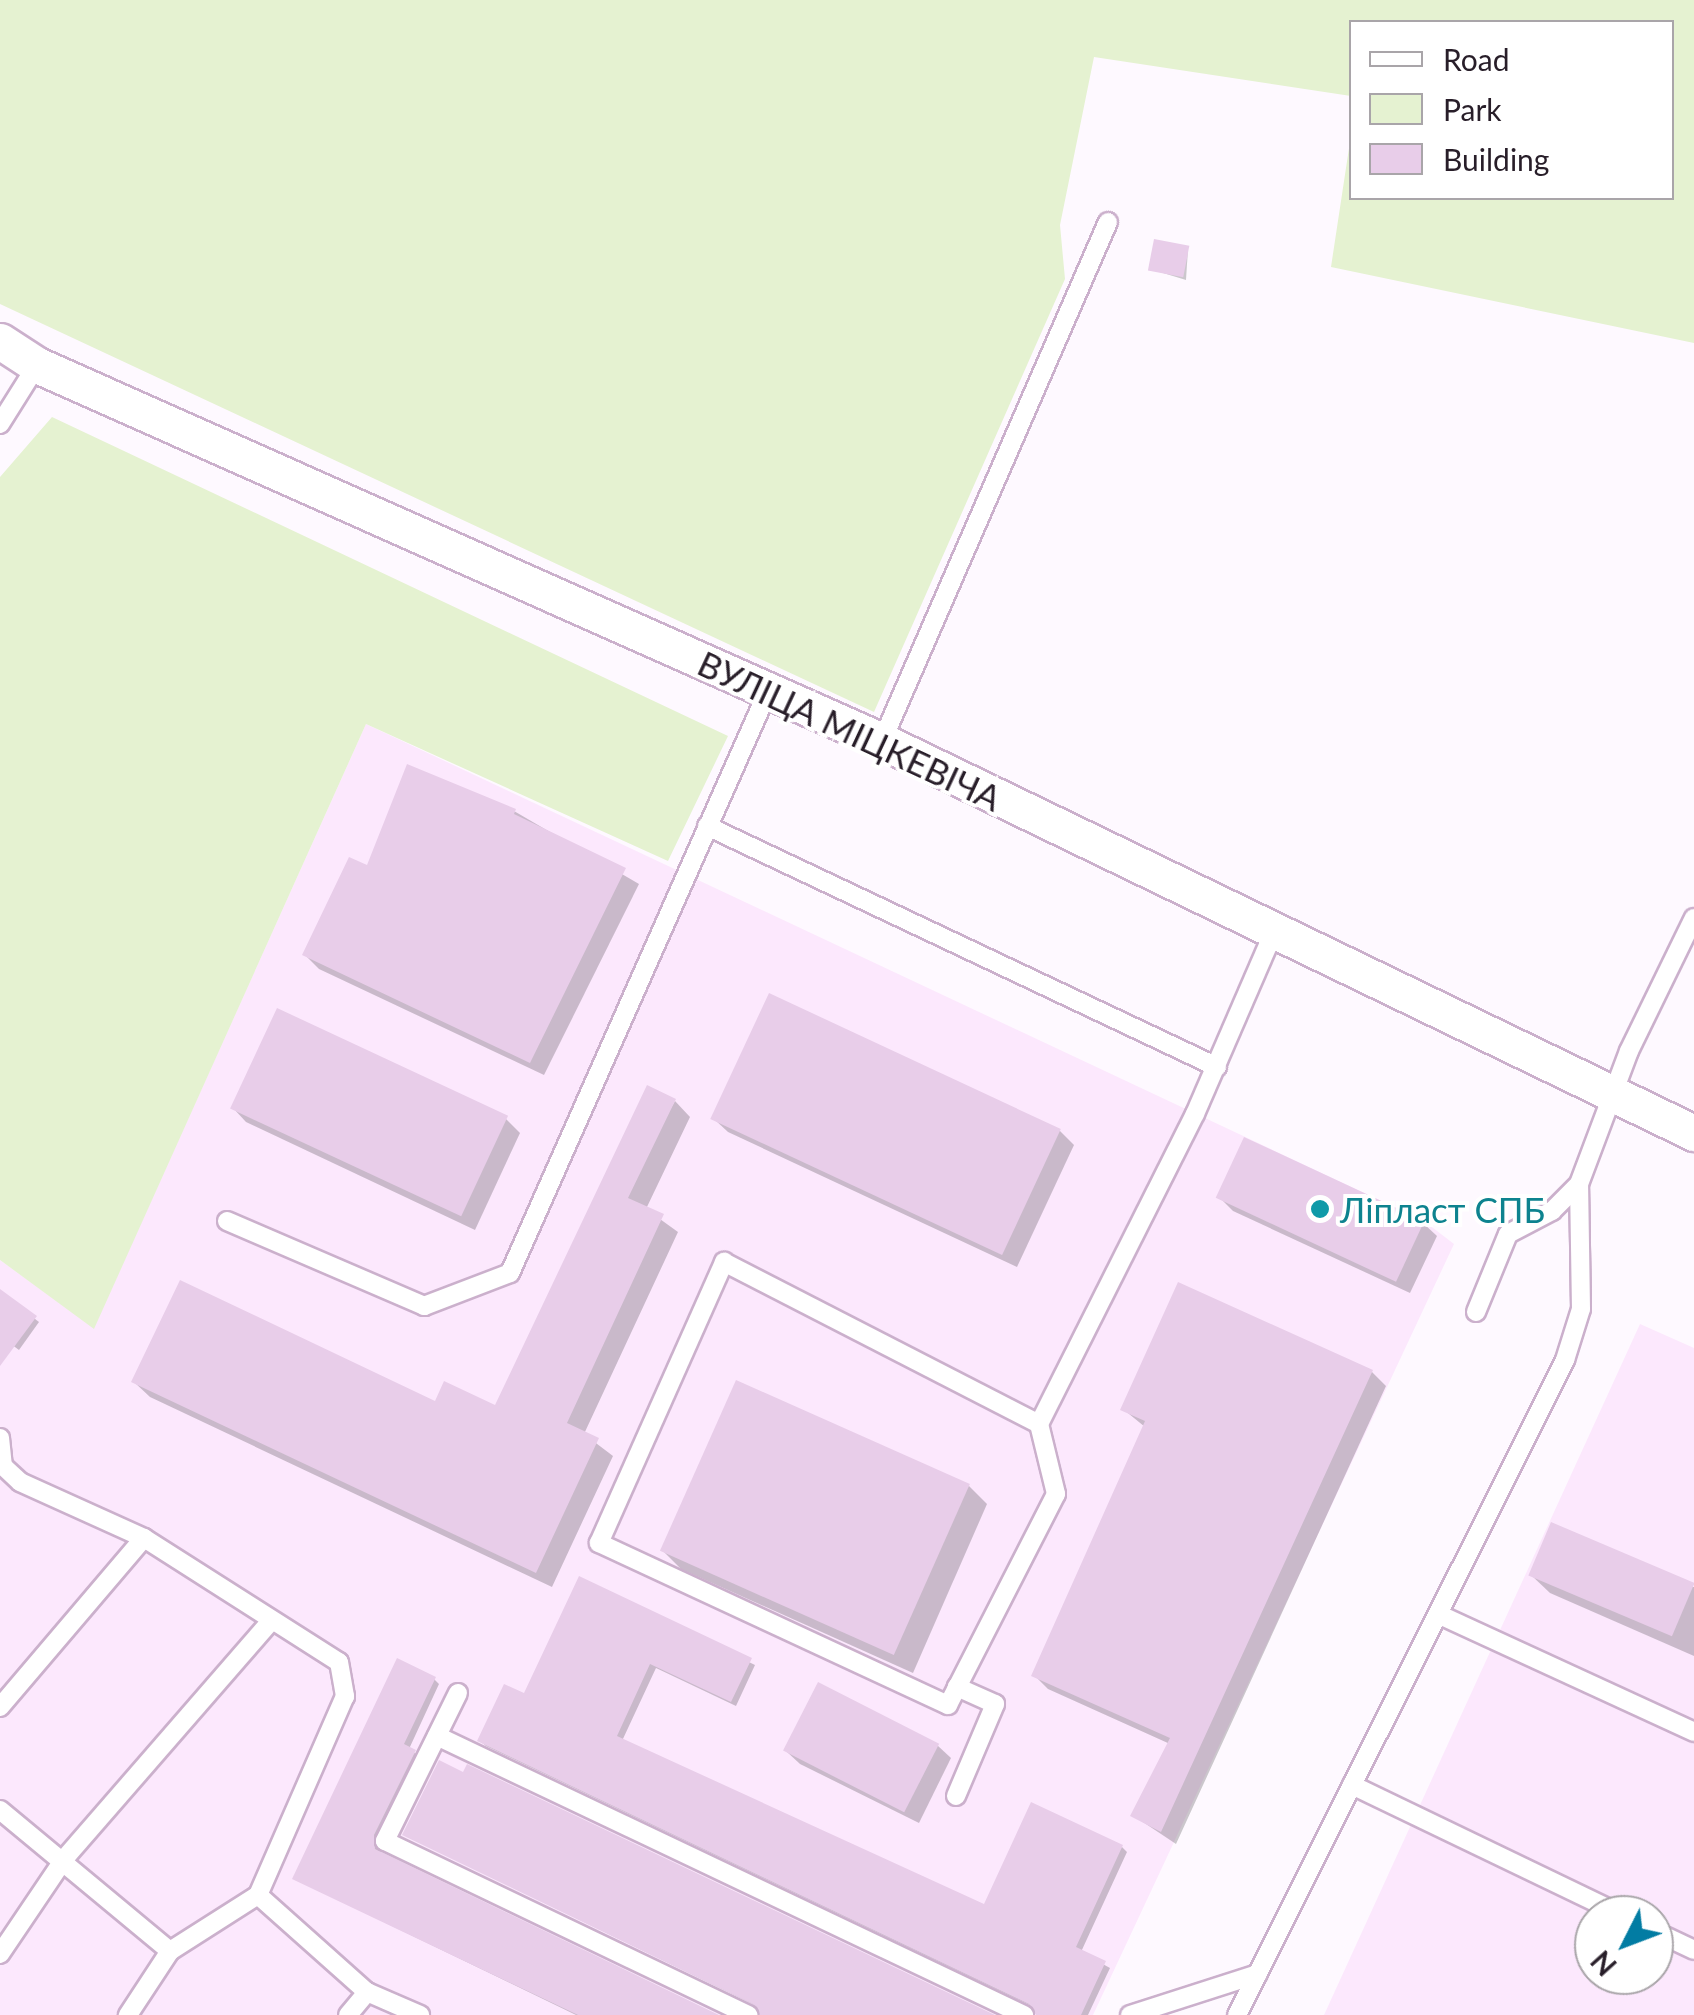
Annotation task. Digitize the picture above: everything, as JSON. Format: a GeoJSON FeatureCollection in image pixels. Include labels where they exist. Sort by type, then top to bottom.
{"type":"FeatureCollection","features":[{"type":"Feature","properties":{"kind":"street","name":"ВУЛІЦА МІЦКЕВІЧА"},"geometry":{"type":"LineString","coordinates":[[0,341],[37,365],[882,741],[1274,934],[1694,1132]]}},
{"type":"Feature","properties":{"kind":"lane"},"geometry":{"type":"LineString","coordinates":[[882,741],[1108,222]]}},
{"type":"Feature","properties":{"kind":"lane"},"geometry":{"type":"LineString","coordinates":[[0,424],[37,365]]}},
{"type":"Feature","properties":{"kind":"lane"},"geometry":{"type":"LineString","coordinates":[[227,1220],[424,1306],[510,1273],[768,691]]}},
{"type":"Feature","properties":{"kind":"lane"},"geometry":{"type":"LineString","coordinates":[[707,826],[1218,1067]]}},
{"type":"Feature","properties":{"kind":"lane"},"geometry":{"type":"LineString","coordinates":[[1237,2015],[1440,1615],[1570,1343],[1581,1309],[1579,1184],[1612,1092],[1694,918]]}},
{"type":"Feature","properties":{"kind":"lane"},"geometry":{"type":"LineString","coordinates":[[1039,1424],[724,1262],[599,1543],[948,1705],[1056,1494],[1039,1424],[1218,1067],[1274,934]]}},
{"type":"Feature","properties":{"kind":"lane"},"geometry":{"type":"LineString","coordinates":[[1476,1312],[1508,1234],[1552,1211],[1579,1184]]}},
{"type":"Feature","properties":{"kind":"lane"},"geometry":{"type":"LineString","coordinates":[[0,1438],[2,1468],[20,1482],[144,1538],[269,1623],[339,1662],[345,1696],[258,1895],[170,1951],[128,2015]]}},
{"type":"Feature","properties":{"kind":"lane"},"geometry":{"type":"LineString","coordinates":[[0,1708],[144,1538]]}},
{"type":"Feature","properties":{"kind":"lane"},"geometry":{"type":"LineString","coordinates":[[1440,1615],[1694,1732]]}},
{"type":"Feature","properties":{"kind":"lane"},"geometry":{"type":"LineString","coordinates":[[0,1954],[64,1859],[269,1623]]}},
{"type":"Feature","properties":{"kind":"lane"},"geometry":{"type":"LineString","coordinates":[[956,1796],[995,1704],[957,1687]]}},
{"type":"Feature","properties":{"kind":"lane"},"geometry":{"type":"LineString","coordinates":[[458,1693],[385,1841],[748,2015]]}},
{"type":"Feature","properties":{"kind":"lane"},"geometry":{"type":"LineString","coordinates":[[437,1736],[1024,2015]]}},
{"type":"Feature","properties":{"kind":"lane"},"geometry":{"type":"LineString","coordinates":[[1352,1785],[1580,1895]]}},
{"type":"Feature","properties":{"kind":"lane"},"geometry":{"type":"LineString","coordinates":[[0,1810],[64,1859],[170,1951]]}},
{"type":"Feature","properties":{"kind":"lane"},"geometry":{"type":"LineString","coordinates":[[258,1895],[367,1992],[420,2015]]}},
{"type":"Feature","properties":{"kind":"lane"},"geometry":{"type":"LineString","coordinates":[[1139,2014],[1258,1974]]}},
{"type":"Feature","properties":{"kind":"lane"},"geometry":{"type":"LineString","coordinates":[[348,2015],[367,1992]]}},
{"type":"Feature","properties":{"kind":"shaded area","name":"Ліпласт СПБ"},"geometry":{"type":"Polygon","coordinates":[[[366,724],[1424,1221],[1454,1244],[1093,2015],[0,2015],[0,1260],[94,1328],[366,724]]]}},
{"type":"Feature","properties":{"kind":"shaded area"},"geometry":{"type":"Polygon","coordinates":[[[1640,1324],[1694,1348],[1694,2015],[1324,2015],[1640,1324]]]}},
{"type":"Feature","properties":{"kind":"green space"},"geometry":{"type":"Polygon","coordinates":[[[0,0],[1694,0],[1694,343],[1331,267],[1349,148],[1349,200],[1674,200],[1674,20],[1349,20],[1349,96],[1094,57],[1060,225],[1065,279],[874,712],[0,304],[0,0]]]}},
{"type":"Feature","properties":{"kind":"green space"},"geometry":{"type":"Polygon","coordinates":[[[52,417],[728,736],[668,861],[366,724],[94,1329],[0,1260],[0,477],[52,417]]]}},
{"type":"Feature","properties":{"kind":"building"},"geometry":{"type":"Polygon","coordinates":[[[1154,239],[1189,246],[1183,277],[1148,270],[1154,239]]]}},
{"type":"Feature","properties":{"kind":"building"},"geometry":{"type":"Polygon","coordinates":[[[407,764],[516,809],[514,814],[626,868],[530,1063],[302,955],[349,857],[367,865],[407,764]]]}},
{"type":"Feature","properties":{"kind":"building"},"geometry":{"type":"Polygon","coordinates":[[[769,993],[1061,1129],[1002,1255],[710,1119],[769,993]]]}},
{"type":"Feature","properties":{"kind":"building"},"geometry":{"type":"Polygon","coordinates":[[[277,1008],[508,1116],[461,1216],[230,1109],[277,1008]]]}},
{"type":"Feature","properties":{"kind":"building"},"geometry":{"type":"Polygon","coordinates":[[[647,1085],[676,1099],[628,1198],[664,1214],[567,1423],[599,1438],[536,1573],[131,1382],[180,1280],[435,1401],[444,1381],[495,1405],[647,1085]]]}},
{"type":"Feature","properties":{"kind":"building","name":"Ліпласт СПБ"},"geometry":{"type":"Polygon","coordinates":[[[1244,1137],[1424,1221],[1396,1282],[1216,1198],[1244,1137]]]}},
{"type":"Feature","properties":{"kind":"building"},"geometry":{"type":"Polygon","coordinates":[[[1178,1282],[1373,1370],[1161,1832],[1130,1816],[1170,1738],[1031,1676],[1145,1421],[1120,1410],[1178,1282]]]}},
{"type":"Feature","properties":{"kind":"building"},"geometry":{"type":"Polygon","coordinates":[[[0,1289],[37,1316],[0,1366],[0,1289]]]}},
{"type":"Feature","properties":{"kind":"building"},"geometry":{"type":"Polygon","coordinates":[[[736,1380],[970,1484],[894,1655],[660,1551],[736,1380]]]}},
{"type":"Feature","properties":{"kind":"building"},"geometry":{"type":"Polygon","coordinates":[[[1551,1522],[1694,1583],[1672,1636],[1528,1575],[1551,1522]]]}},
{"type":"Feature","properties":{"kind":"building"},"geometry":{"type":"Polygon","coordinates":[[[579,1576],[752,1658],[731,1702],[650,1664],[617,1736],[984,1904],[1031,1802],[1123,1845],[1076,1947],[1106,1961],[1081,2015],[1036,2015],[1029,2004],[477,1741],[504,1684],[524,1693],[579,1576]]]}},
{"type":"Feature","properties":{"kind":"building"},"geometry":{"type":"Polygon","coordinates":[[[397,1658],[436,1677],[404,1744],[416,1750],[374,1835],[375,1849],[719,2015],[578,2015],[292,1879],[397,1658]]]}},
{"type":"Feature","properties":{"kind":"building"},"geometry":{"type":"Polygon","coordinates":[[[818,1682],[939,1744],[904,1812],[783,1751],[818,1682]]]}},
{"type":"Feature","properties":{"kind":"building"},"geometry":{"type":"Polygon","coordinates":[[[439,1760],[463,1772],[467,1764],[995,2015],[760,2015],[753,2004],[402,1835],[439,1760]]]}},
{"type":"Feature","properties":{"kind":"place","name":"Ліпласт СПБ"},"geometry":{"type":"Point","coordinates":[1320,1209]}}]}
